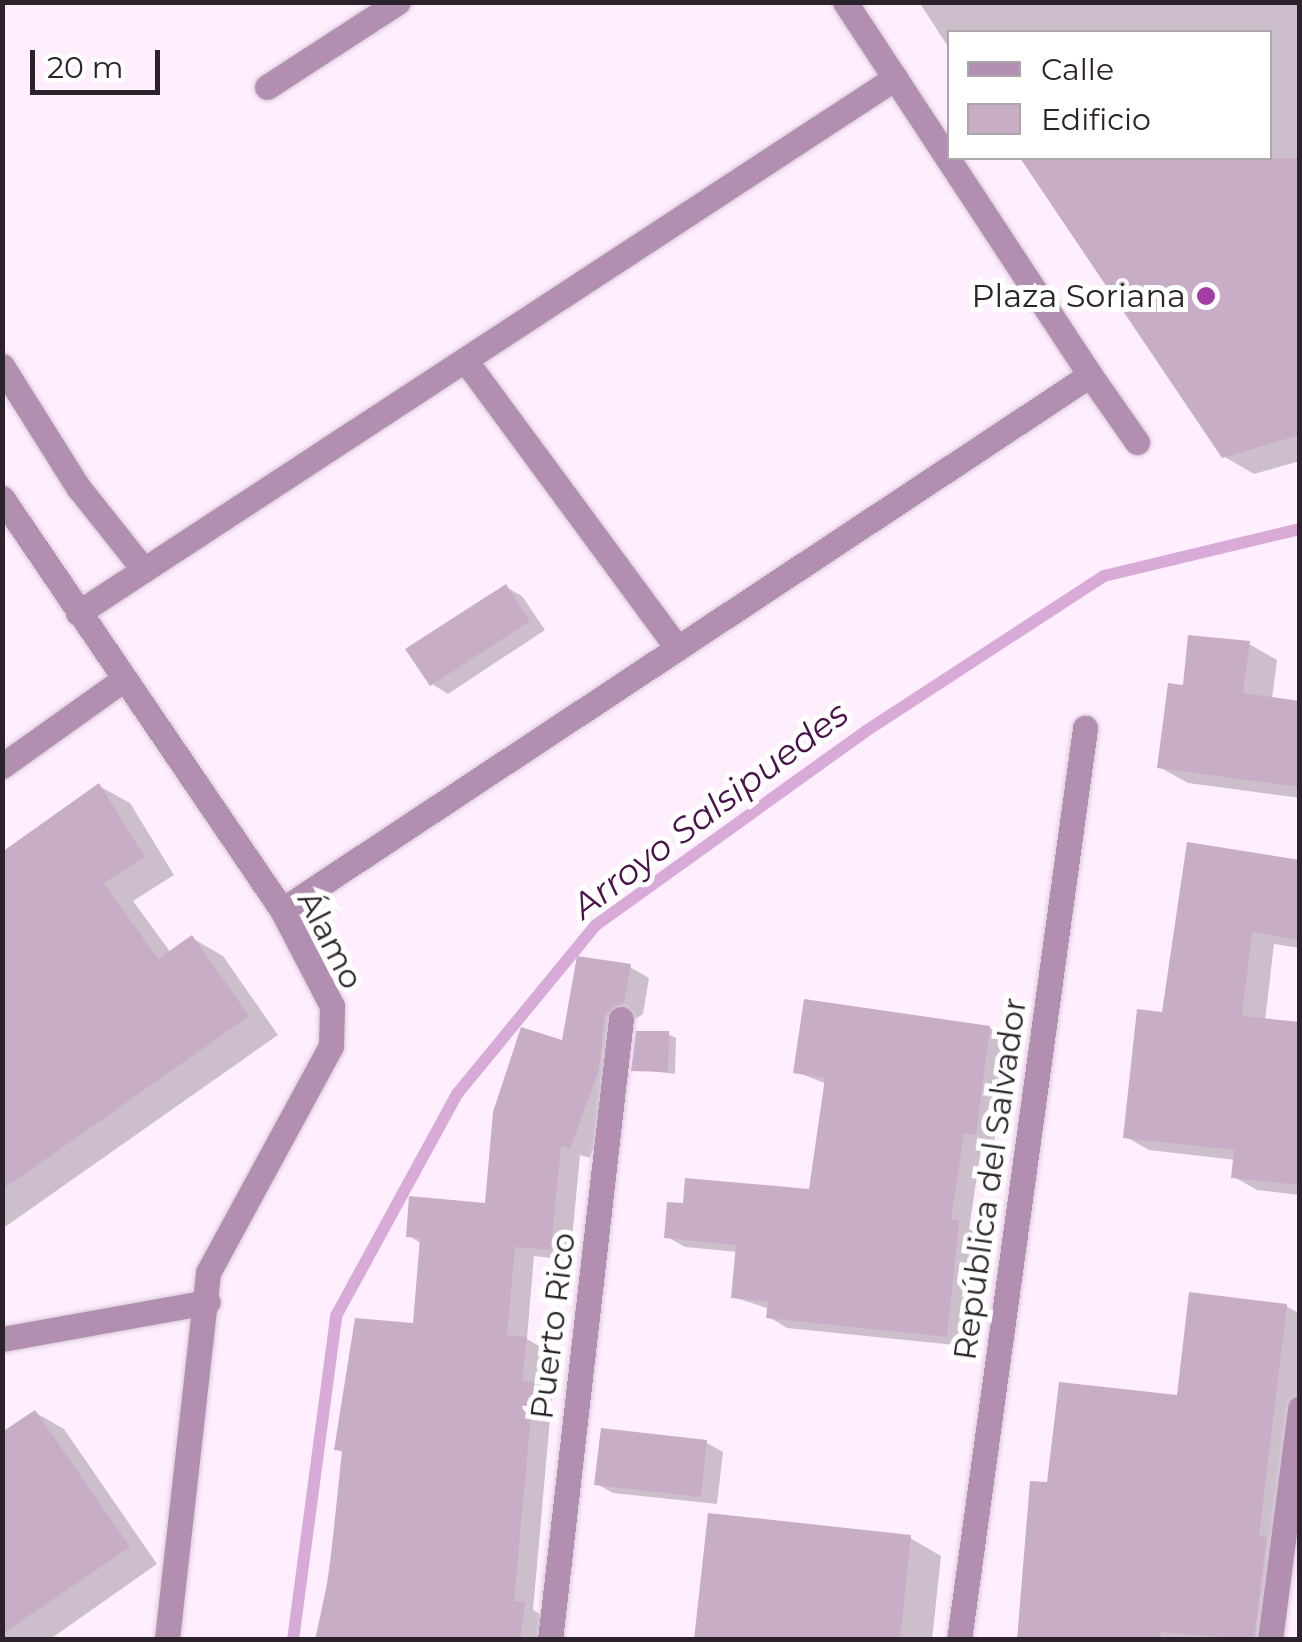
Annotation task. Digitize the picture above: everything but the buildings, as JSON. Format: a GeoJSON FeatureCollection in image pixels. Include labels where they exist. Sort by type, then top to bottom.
{"type":"FeatureCollection","features":[{"type":"Feature","properties":{"kind":"street"},"geometry":{"type":"LineString","coordinates":[[267,88],[398,2]]}},
{"type":"Feature","properties":{"kind":"street"},"geometry":{"type":"LineString","coordinates":[[845,2],[947,156]]}},
{"type":"Feature","properties":{"kind":"street"},"geometry":{"type":"LineString","coordinates":[[78,613],[896,78]]}},
{"type":"Feature","properties":{"kind":"street"},"geometry":{"type":"LineString","coordinates":[[950,160],[1137,442]]}},
{"type":"Feature","properties":{"kind":"street"},"geometry":{"type":"LineString","coordinates":[[465,360],[678,648]]}},
{"type":"Feature","properties":{"kind":"street"},"geometry":{"type":"LineString","coordinates":[[2,366],[78,488],[144,570]]}},
{"type":"Feature","properties":{"kind":"street"},"geometry":{"type":"LineString","coordinates":[[282,910],[1090,375]]}},
{"type":"Feature","properties":{"kind":"street","name":"Álamo"},"geometry":{"type":"LineString","coordinates":[[2,498],[282,910],[332,1006],[332,1046],[208,1274],[208,1302],[166,1640]]}},
{"type":"Feature","properties":{"kind":"street"},"geometry":{"type":"LineString","coordinates":[[2,766],[124,679]]}},
{"type":"Feature","properties":{"kind":"street","name":"República del Salvador"},"geometry":{"type":"LineString","coordinates":[[959,1640],[1085,728]]}},
{"type":"Feature","properties":{"kind":"street","name":"Puerto Rico"},"geometry":{"type":"LineString","coordinates":[[550,1640],[621,1020]]}},
{"type":"Feature","properties":{"kind":"street"},"geometry":{"type":"LineString","coordinates":[[2,1340],[208,1302]]}},
{"type":"Feature","properties":{"kind":"street"},"geometry":{"type":"LineString","coordinates":[[1270,1640],[1300,1408]]}},
{"type":"Feature","properties":{"kind":"waterway","name":"Arroyo Salsipuedes"},"geometry":{"type":"LineString","coordinates":[[293,1640],[336,1316],[457,1094],[596,925],[866,731],[1104,576],[1300,529]]}},
{"type":"Feature","properties":{"kind":"place","name":"Plaza Soriana"},"geometry":{"type":"Point","coordinates":[1206,296]}}]}
